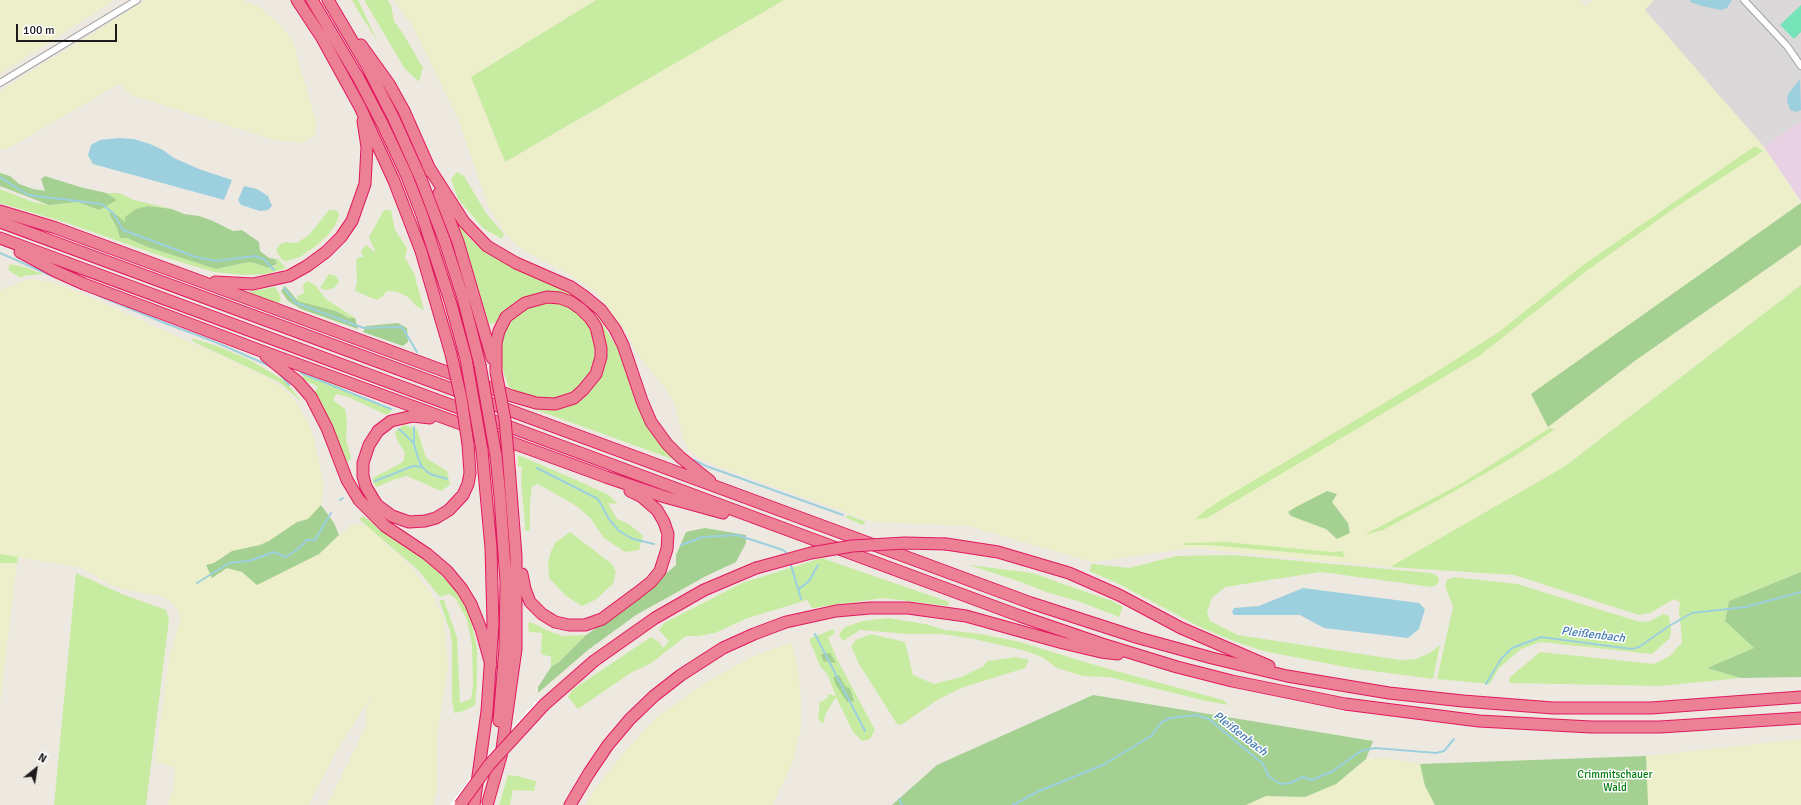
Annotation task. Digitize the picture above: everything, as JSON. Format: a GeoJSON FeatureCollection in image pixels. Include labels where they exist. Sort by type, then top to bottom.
{"type":"FeatureCollection","features":[{"type":"Feature","properties":{"kind":"highway"},"geometry":{"type":"LineString","coordinates":[[297,0],[322,38],[360,107],[394,181],[421,251],[451,354],[461,398],[468,444],[470,473],[468,484],[463,495],[449,510],[436,518],[425,521],[409,522],[392,516],[377,505],[366,487],[363,476],[363,463],[369,445],[378,431],[391,421],[407,416],[425,416],[463,424]]}},
{"type":"Feature","properties":{"kind":"highway"},"geometry":{"type":"LineString","coordinates":[[312,0],[359,79],[406,174],[422,215],[451,304],[466,359],[482,450],[491,548],[491,665],[483,746],[474,805]]}},
{"type":"Feature","properties":{"kind":"highway"},"geometry":{"type":"LineString","coordinates":[[328,0],[367,66],[394,119],[421,179],[447,249],[463,298],[480,364],[496,456],[506,582],[505,647],[499,722],[487,804]]}},
{"type":"Feature","properties":{"kind":"highway"},"geometry":{"type":"LineString","coordinates":[[341,20],[373,60],[389,84],[404,111],[428,166],[458,242],[496,372],[508,453],[516,556],[516,649],[501,756],[487,804]]}},
{"type":"Feature","properties":{"kind":"highway"},"geometry":{"type":"LineString","coordinates":[[199,280],[238,284],[253,284],[273,281],[289,276],[307,266],[326,252],[341,237],[352,221],[365,184],[367,147],[360,107]]}},
{"type":"Feature","properties":{"kind":"highway"},"geometry":{"type":"LineString","coordinates":[[428,166],[464,222],[487,246],[516,263],[571,287],[600,310],[615,329],[623,345],[642,401],[651,422],[667,444],[675,452],[718,487]]}},
{"type":"Feature","properties":{"kind":"highway"},"geometry":{"type":"LineString","coordinates":[[0,211],[56,228],[512,396],[536,403],[555,404],[574,398],[583,390],[596,374],[601,357],[601,348],[596,327],[581,309],[571,302],[560,298],[547,297],[525,303],[514,310],[506,318],[499,331],[496,343],[496,372]]}},
{"type":"Feature","properties":{"kind":"highway"},"geometry":{"type":"LineString","coordinates":[[0,222],[1009,595],[1086,622],[1212,658],[1287,676],[1389,693],[1463,702],[1553,708],[1651,708],[1801,697]]}},
{"type":"Feature","properties":{"kind":"highway"},"geometry":{"type":"LineString","coordinates":[[0,239],[55,271],[84,284],[256,349],[606,477],[665,497],[773,524]]}},
{"type":"Feature","properties":{"kind":"highway"},"geometry":{"type":"LineString","coordinates":[[0,239],[1020,616],[1138,656],[1232,681],[1302,696],[1392,710],[1479,721],[1584,727],[1660,727],[1801,718]]}},
{"type":"Feature","properties":{"kind":"highway"},"geometry":{"type":"LineString","coordinates":[[256,349],[298,382],[311,397],[327,428],[347,480],[359,500],[385,526],[427,554],[447,570],[462,589],[471,604],[481,628],[491,665]]}},
{"type":"Feature","properties":{"kind":"highway"},"geometry":{"type":"LineString","coordinates":[[516,556],[530,602],[548,618],[555,622],[570,625],[585,625],[602,619],[651,582],[660,571],[667,549],[668,534],[664,522],[657,510],[649,502],[606,477]]}},
{"type":"Feature","properties":{"kind":"highway"},"geometry":{"type":"LineString","coordinates":[[460,805],[493,760],[544,705],[594,661],[655,618],[704,590],[756,568],[811,553],[852,546],[905,543],[946,544],[1005,553],[1069,573],[1119,595],[1212,643],[1243,654],[1287,676]]}},
{"type":"Feature","properties":{"kind":"highway"},"geometry":{"type":"LineString","coordinates":[[570,805],[608,745],[630,719],[654,696],[681,675],[723,648],[754,634],[797,619],[836,611],[870,608],[896,607],[930,610],[996,623],[1101,652],[1138,656]]}},
{"type":"Feature","properties":{"kind":"street"},"geometry":{"type":"LineString","coordinates":[[0,83],[137,0]]}},
{"type":"Feature","properties":{"kind":"street"},"geometry":{"type":"LineString","coordinates":[[1744,0],[1782,40],[1801,66]]}},
{"type":"Feature","properties":{"kind":"shaded area"},"geometry":{"type":"Polygon","coordinates":[[[1654,0],[1801,0],[1801,121],[1764,147],[1644,10],[1654,0]]]}},
{"type":"Feature","properties":{"kind":"shaded area"},"geometry":{"type":"Polygon","coordinates":[[[1801,121],[1801,201],[1764,147],[1801,121]]]}},
{"type":"Feature","properties":{"kind":"green space"},"geometry":{"type":"Polygon","coordinates":[[[0,0],[114,0],[0,74],[0,0]]]}},
{"type":"Feature","properties":{"kind":"green space"},"geometry":{"type":"Polygon","coordinates":[[[146,0],[243,0],[261,8],[279,24],[292,39],[317,124],[315,135],[302,143],[275,140],[131,95],[119,84],[7,149],[0,149],[0,91],[146,0]]]}},
{"type":"Feature","properties":{"kind":"green space"},"geometry":{"type":"Polygon","coordinates":[[[352,0],[358,0],[377,40],[360,14],[352,0]]]}},
{"type":"Feature","properties":{"kind":"green space"},"geometry":{"type":"Polygon","coordinates":[[[364,0],[387,0],[391,5],[394,21],[423,68],[419,82],[405,69],[364,0]]]}},
{"type":"Feature","properties":{"kind":"green space"},"geometry":{"type":"Polygon","coordinates":[[[394,0],[596,0],[471,77],[505,162],[784,0],[1581,0],[1585,6],[1594,0],[1654,0],[1645,10],[1764,147],[1801,203],[1532,394],[1548,427],[1636,360],[1801,245],[1801,285],[1564,467],[1390,567],[1193,548],[1093,562],[968,526],[873,522],[716,466],[698,457],[689,450],[684,441],[674,402],[663,385],[639,356],[628,335],[597,293],[567,273],[516,245],[501,228],[489,208],[458,119],[412,25],[394,0]]]}},
{"type":"Feature","properties":{"kind":"green space"},"geometry":{"type":"Polygon","coordinates":[[[596,0],[784,0],[505,162],[471,77],[596,0]]]}},
{"type":"Feature","properties":{"kind":"green space"},"geometry":{"type":"Polygon","coordinates":[[[1801,5],[1801,32],[1794,39],[1780,25],[1801,5]]]}},
{"type":"Feature","properties":{"kind":"green space"},"geometry":{"type":"Polygon","coordinates":[[[1755,146],[1763,151],[1676,207],[1585,272],[1479,356],[1207,518],[1196,519],[1221,500],[1433,374],[1499,332],[1582,266],[1755,146]]]}},
{"type":"Feature","properties":{"kind":"green space"},"geometry":{"type":"Polygon","coordinates":[[[457,172],[464,176],[486,213],[504,234],[502,239],[483,228],[458,199],[451,179],[457,172]]]}},
{"type":"Feature","properties":{"kind":"green space"},"geometry":{"type":"Polygon","coordinates":[[[0,173],[10,176],[19,184],[33,189],[45,191],[41,179],[45,176],[80,187],[106,193],[117,200],[99,210],[78,202],[49,205],[0,186],[0,173]]]}},
{"type":"Feature","properties":{"kind":"green space"},"geometry":{"type":"Polygon","coordinates":[[[0,189],[33,202],[49,205],[78,202],[99,210],[116,200],[106,193],[119,193],[134,200],[172,209],[148,206],[126,223],[109,215],[117,228],[120,238],[127,238],[150,248],[216,269],[249,262],[268,268],[277,265],[275,259],[277,258],[286,268],[267,274],[244,275],[214,272],[164,257],[64,222],[0,203],[0,189]]]}},
{"type":"Feature","properties":{"kind":"green space"},"geometry":{"type":"Polygon","coordinates":[[[1801,203],[1801,245],[1636,360],[1548,427],[1531,394],[1801,203]]]}},
{"type":"Feature","properties":{"kind":"green space"},"geometry":{"type":"Polygon","coordinates":[[[148,206],[172,209],[184,214],[199,216],[233,231],[242,230],[259,242],[260,251],[269,258],[275,259],[277,264],[268,268],[249,262],[216,269],[150,248],[127,238],[120,238],[117,228],[109,214],[112,211],[125,222],[125,217],[136,209],[148,206]]]}},
{"type":"Feature","properties":{"kind":"green space"},"geometry":{"type":"Polygon","coordinates":[[[329,210],[337,210],[339,215],[336,224],[328,235],[316,246],[300,257],[287,261],[282,260],[276,250],[280,244],[287,242],[297,243],[309,235],[329,210]]]}},
{"type":"Feature","properties":{"kind":"green space"},"geometry":{"type":"Polygon","coordinates":[[[384,210],[391,210],[395,230],[407,248],[405,258],[414,273],[424,310],[416,306],[408,297],[398,292],[387,291],[377,300],[355,291],[357,281],[356,262],[358,257],[363,257],[361,251],[366,245],[376,253],[369,237],[384,210]]]}},
{"type":"Feature","properties":{"kind":"green space"},"geometry":{"type":"Polygon","coordinates":[[[460,226],[468,237],[479,247],[497,259],[568,292],[590,308],[598,317],[618,349],[636,403],[647,427],[672,457],[672,459],[523,405],[554,410],[582,400],[598,380],[605,363],[597,320],[550,293],[499,322],[489,324],[459,227],[460,226]]]}},
{"type":"Feature","properties":{"kind":"green space"},"geometry":{"type":"Polygon","coordinates":[[[10,264],[43,274],[23,276],[21,278],[8,270],[10,264]]]}},
{"type":"Feature","properties":{"kind":"green space"},"geometry":{"type":"Polygon","coordinates":[[[329,274],[336,276],[339,282],[334,288],[325,290],[320,288],[329,274]]]}},
{"type":"Feature","properties":{"kind":"green space"},"geometry":{"type":"Polygon","coordinates":[[[31,279],[51,282],[83,294],[267,377],[285,390],[296,402],[308,422],[314,439],[324,485],[321,505],[308,519],[297,522],[269,541],[260,545],[232,551],[214,563],[207,565],[213,578],[227,568],[242,572],[249,577],[333,541],[352,525],[361,524],[366,525],[407,563],[430,591],[444,620],[448,666],[437,734],[437,791],[433,805],[327,805],[366,726],[366,711],[373,694],[336,752],[308,805],[168,805],[173,790],[175,768],[155,762],[169,659],[180,620],[178,610],[169,600],[157,595],[112,586],[82,568],[0,554],[0,290],[31,279]]]}},
{"type":"Feature","properties":{"kind":"green space"},"geometry":{"type":"Polygon","coordinates":[[[307,281],[315,285],[326,299],[355,318],[349,318],[336,311],[298,301],[297,296],[304,293],[303,285],[307,281]]]}},
{"type":"Feature","properties":{"kind":"green space"},"geometry":{"type":"Polygon","coordinates":[[[1801,285],[1801,572],[1729,601],[1725,621],[1754,648],[1707,668],[1741,678],[1660,686],[1509,683],[1510,677],[1540,652],[1654,664],[1670,656],[1682,642],[1679,609],[1680,602],[1674,599],[1650,613],[1639,615],[1514,575],[1390,567],[1564,467],[1801,285]]]}},
{"type":"Feature","properties":{"kind":"green space"},"geometry":{"type":"Polygon","coordinates":[[[285,286],[298,301],[336,311],[349,318],[355,318],[358,329],[301,309],[288,301],[281,291],[285,286]]]}},
{"type":"Feature","properties":{"kind":"green space"},"geometry":{"type":"Polygon","coordinates":[[[275,287],[280,295],[281,302],[274,303],[247,292],[275,287]]]}},
{"type":"Feature","properties":{"kind":"green space"},"geometry":{"type":"Polygon","coordinates":[[[554,302],[574,309],[591,326],[597,352],[595,368],[576,391],[562,398],[541,399],[524,396],[509,387],[500,362],[500,343],[507,327],[518,313],[536,304],[554,302]]]}},
{"type":"Feature","properties":{"kind":"green space"},"geometry":{"type":"Polygon","coordinates":[[[398,323],[407,328],[408,342],[403,346],[363,332],[366,326],[398,323]]]}},
{"type":"Feature","properties":{"kind":"green space"},"geometry":{"type":"Polygon","coordinates":[[[191,338],[217,346],[248,359],[285,381],[303,403],[279,382],[194,342],[191,338]]]}},
{"type":"Feature","properties":{"kind":"green space"},"geometry":{"type":"Polygon","coordinates":[[[303,373],[340,386],[350,393],[388,407],[392,411],[387,415],[348,397],[336,394],[333,400],[345,409],[347,424],[346,440],[351,458],[347,463],[326,413],[314,392],[318,387],[303,379],[303,373]]]}},
{"type":"Feature","properties":{"kind":"green space"},"geometry":{"type":"Polygon","coordinates":[[[404,425],[417,429],[426,458],[447,471],[450,485],[441,491],[407,476],[377,487],[373,483],[373,478],[403,462],[405,453],[397,440],[395,432],[404,425]]]}},
{"type":"Feature","properties":{"kind":"green space"},"geometry":{"type":"Polygon","coordinates":[[[1550,428],[1555,429],[1515,456],[1446,496],[1383,530],[1364,535],[1464,482],[1550,428]]]}},
{"type":"Feature","properties":{"kind":"green space"},"geometry":{"type":"Polygon","coordinates":[[[518,455],[609,495],[618,504],[608,503],[617,519],[629,524],[643,536],[639,550],[625,552],[604,538],[591,519],[578,507],[538,484],[532,486],[530,501],[530,527],[529,531],[525,531],[521,481],[522,467],[518,466],[518,455]]]}},
{"type":"Feature","properties":{"kind":"green space"},"geometry":{"type":"Polygon","coordinates":[[[1327,491],[1337,494],[1332,502],[1348,523],[1350,533],[1337,539],[1326,529],[1291,516],[1288,512],[1327,491]]]}},
{"type":"Feature","properties":{"kind":"green space"},"geometry":{"type":"Polygon","coordinates":[[[321,505],[334,523],[339,535],[319,554],[257,585],[242,572],[227,568],[212,578],[206,565],[214,563],[232,551],[260,545],[269,541],[297,522],[308,519],[321,505]]]}},
{"type":"Feature","properties":{"kind":"green space"},"geometry":{"type":"Polygon","coordinates":[[[848,515],[866,522],[862,525],[845,517],[848,515]]]}},
{"type":"Feature","properties":{"kind":"green space"},"geometry":{"type":"Polygon","coordinates":[[[363,516],[405,547],[426,560],[453,586],[470,615],[477,648],[475,705],[464,711],[454,713],[452,700],[452,643],[450,631],[439,600],[444,600],[457,637],[460,703],[471,699],[473,685],[472,645],[467,620],[456,599],[449,594],[440,597],[418,570],[359,519],[363,516]]]}},
{"type":"Feature","properties":{"kind":"green space"},"geometry":{"type":"Polygon","coordinates":[[[705,528],[746,535],[746,543],[736,562],[706,576],[636,615],[588,650],[538,693],[538,687],[551,667],[559,662],[586,635],[628,606],[676,565],[676,555],[686,532],[705,528]]]}},
{"type":"Feature","properties":{"kind":"green space"},"geometry":{"type":"Polygon","coordinates":[[[570,532],[612,564],[616,572],[613,584],[595,600],[582,606],[566,596],[549,578],[548,563],[551,551],[556,542],[570,532]]]}},
{"type":"Feature","properties":{"kind":"green space"},"geometry":{"type":"Polygon","coordinates":[[[1225,542],[1332,552],[1342,551],[1345,557],[1207,545],[1184,545],[1185,543],[1225,542]]]}},
{"type":"Feature","properties":{"kind":"green space"},"geometry":{"type":"Polygon","coordinates":[[[0,554],[18,557],[17,563],[0,563],[0,554]]]}},
{"type":"Feature","properties":{"kind":"green space"},"geometry":{"type":"Polygon","coordinates":[[[1234,555],[1431,573],[1437,576],[1439,580],[1438,584],[1432,587],[1321,572],[1225,587],[1212,598],[1207,612],[1210,621],[1238,635],[1400,660],[1416,659],[1430,653],[1440,645],[1433,679],[1351,668],[1263,651],[1231,640],[1198,626],[1117,583],[1089,571],[1092,564],[1129,568],[1176,556],[1234,555]]]}},
{"type":"Feature","properties":{"kind":"green space"},"geometry":{"type":"Polygon","coordinates":[[[822,558],[949,602],[948,606],[883,598],[812,608],[807,600],[748,618],[715,633],[699,636],[686,636],[650,664],[632,672],[578,709],[568,697],[572,690],[651,637],[660,643],[663,648],[669,641],[659,630],[664,623],[742,583],[822,558]]]}},
{"type":"Feature","properties":{"kind":"green space"},"geometry":{"type":"Polygon","coordinates":[[[0,563],[17,563],[0,705],[0,563]]]}},
{"type":"Feature","properties":{"kind":"green space"},"geometry":{"type":"Polygon","coordinates":[[[969,565],[1032,573],[1112,601],[1123,607],[1119,617],[1078,601],[1049,593],[969,565]]]}},
{"type":"Feature","properties":{"kind":"green space"},"geometry":{"type":"Polygon","coordinates":[[[1801,572],[1801,677],[1741,678],[1707,668],[1754,648],[1725,621],[1729,601],[1801,572]]]}},
{"type":"Feature","properties":{"kind":"green space"},"geometry":{"type":"Polygon","coordinates":[[[76,573],[122,594],[166,610],[169,619],[146,805],[54,805],[76,573]]]}},
{"type":"Feature","properties":{"kind":"green space"},"geometry":{"type":"Polygon","coordinates":[[[1454,577],[1517,584],[1640,622],[1650,621],[1663,614],[1669,616],[1671,630],[1670,638],[1652,654],[1540,642],[1521,649],[1499,668],[1490,684],[1437,679],[1453,607],[1445,586],[1447,580],[1454,577]]]}},
{"type":"Feature","properties":{"kind":"green space"},"geometry":{"type":"Polygon","coordinates":[[[888,618],[925,624],[945,630],[981,634],[1020,642],[1105,668],[1223,700],[1229,705],[1206,701],[1109,677],[1083,676],[1057,668],[1042,657],[1026,651],[974,639],[941,634],[909,634],[860,630],[843,641],[839,635],[845,627],[863,621],[888,618]]]}},
{"type":"Feature","properties":{"kind":"green space"},"geometry":{"type":"Polygon","coordinates":[[[528,623],[533,623],[546,630],[563,636],[586,635],[559,662],[551,667],[551,657],[541,654],[542,633],[529,632],[528,623]]]}},
{"type":"Feature","properties":{"kind":"green space"},"geometry":{"type":"Polygon","coordinates":[[[833,629],[835,633],[828,638],[837,659],[875,730],[870,739],[862,741],[853,732],[836,697],[826,713],[823,724],[818,719],[820,702],[828,698],[828,694],[836,696],[827,674],[820,666],[809,639],[833,629]]]}},
{"type":"Feature","properties":{"kind":"green space"},"geometry":{"type":"Polygon","coordinates":[[[871,634],[905,642],[913,675],[934,684],[961,677],[984,666],[987,661],[1016,657],[1029,660],[1025,668],[961,688],[939,699],[901,725],[897,724],[859,664],[851,646],[856,640],[871,634]]]}},
{"type":"Feature","properties":{"kind":"green space"},"geometry":{"type":"Polygon","coordinates":[[[792,643],[798,670],[801,700],[801,725],[794,759],[773,805],[585,805],[598,785],[627,749],[656,718],[706,682],[750,658],[792,643]]]}},
{"type":"Feature","properties":{"kind":"green space"},"geometry":{"type":"Polygon","coordinates":[[[830,653],[836,663],[823,661],[821,654],[830,653]]]}},
{"type":"Feature","properties":{"kind":"green space"},"geometry":{"type":"Polygon","coordinates":[[[839,675],[845,686],[850,689],[854,701],[847,702],[836,685],[833,677],[839,675]]]}},
{"type":"Feature","properties":{"kind":"green space"},"geometry":{"type":"Polygon","coordinates":[[[1093,695],[1373,741],[1366,759],[1336,784],[1305,797],[1266,796],[1246,805],[892,805],[937,765],[1093,695]]]}},
{"type":"Feature","properties":{"kind":"green space"},"geometry":{"type":"Polygon","coordinates":[[[1801,739],[1801,805],[1648,805],[1646,803],[1646,756],[1801,739]]]}},
{"type":"Feature","properties":{"kind":"green space","name":"Crimmitschauer Wald"},"geometry":{"type":"Polygon","coordinates":[[[1646,756],[1648,805],[1435,805],[1425,786],[1420,764],[1646,756]]]}},
{"type":"Feature","properties":{"kind":"green space"},"geometry":{"type":"Polygon","coordinates":[[[1386,758],[1420,764],[1425,786],[1435,805],[1246,805],[1266,796],[1305,797],[1336,784],[1366,759],[1386,758]]]}},
{"type":"Feature","properties":{"kind":"green space"},"geometry":{"type":"Polygon","coordinates":[[[508,775],[536,781],[534,791],[513,790],[510,805],[499,805],[508,775]]]}},
{"type":"Feature","properties":{"kind":"water"},"geometry":{"type":"Polygon","coordinates":[[[1690,0],[1732,0],[1727,8],[1721,10],[1702,6],[1690,2],[1690,0]]]}},
{"type":"Feature","properties":{"kind":"water"},"geometry":{"type":"Polygon","coordinates":[[[1800,79],[1801,110],[1797,112],[1790,110],[1787,100],[1788,94],[1800,79]]]}},
{"type":"Feature","properties":{"kind":"water"},"geometry":{"type":"Polygon","coordinates":[[[119,138],[134,139],[150,144],[163,150],[174,158],[199,169],[232,180],[224,200],[93,164],[88,155],[91,145],[100,140],[119,138]]]}},
{"type":"Feature","properties":{"kind":"water"},"geometry":{"type":"Polygon","coordinates":[[[244,186],[257,189],[268,196],[272,206],[268,210],[260,211],[241,205],[238,200],[244,186]]]}},
{"type":"Feature","properties":{"kind":"water"},"geometry":{"type":"Polygon","coordinates":[[[1303,588],[1419,603],[1425,609],[1419,629],[1408,638],[1324,628],[1300,615],[1234,615],[1232,612],[1234,608],[1259,606],[1303,588]]]}},
{"type":"Feature","properties":{"kind":"pier"},"geometry":{"type":"Polygon","coordinates":[[[538,699],[547,708],[493,768],[466,805],[450,805],[483,760],[538,699]]]}},
{"type":"Feature","properties":{"kind":"waterway"},"geometry":{"type":"LineString","coordinates":[[0,177],[28,195],[102,204],[114,214],[123,230],[196,257],[216,261],[255,256],[264,259],[274,270]]}},
{"type":"Feature","properties":{"kind":"waterway"},"geometry":{"type":"LineString","coordinates":[[0,253],[52,276]]}},
{"type":"Feature","properties":{"kind":"waterway"},"geometry":{"type":"LineString","coordinates":[[284,288],[296,303],[364,328],[402,327],[417,352]]}},
{"type":"Feature","properties":{"kind":"waterway"},"geometry":{"type":"LineString","coordinates":[[97,295],[213,341],[272,367]]}},
{"type":"Feature","properties":{"kind":"waterway"},"geometry":{"type":"LineString","coordinates":[[277,371],[289,385]]}},
{"type":"Feature","properties":{"kind":"waterway"},"geometry":{"type":"LineString","coordinates":[[301,373],[391,409]]}},
{"type":"Feature","properties":{"kind":"waterway"},"geometry":{"type":"LineString","coordinates":[[414,427],[414,444],[422,467],[430,474],[447,479]]}},
{"type":"Feature","properties":{"kind":"waterway"},"geometry":{"type":"LineString","coordinates":[[399,429],[414,443]]}},
{"type":"Feature","properties":{"kind":"waterway"},"geometry":{"type":"LineString","coordinates":[[694,460],[706,466],[843,515]]}},
{"type":"Feature","properties":{"kind":"waterway"},"geometry":{"type":"LineString","coordinates":[[375,481],[413,466],[422,467]]}},
{"type":"Feature","properties":{"kind":"waterway"},"geometry":{"type":"LineString","coordinates":[[537,468],[598,499],[609,519],[619,531],[633,539],[654,544]]}},
{"type":"Feature","properties":{"kind":"waterway"},"geometry":{"type":"LineString","coordinates":[[197,583],[229,563],[249,561],[274,552],[286,557],[298,549],[307,540],[315,540],[331,513]]}},
{"type":"Feature","properties":{"kind":"waterway"},"geometry":{"type":"LineString","coordinates":[[681,545],[703,537],[737,535],[783,550],[788,556]]}},
{"type":"Feature","properties":{"kind":"waterway"},"geometry":{"type":"LineString","coordinates":[[790,562],[801,599]]}},
{"type":"Feature","properties":{"kind":"waterway"},"geometry":{"type":"LineString","coordinates":[[799,589],[809,581],[818,565]]}},
{"type":"Feature","properties":{"kind":"waterway","name":"Pleißenbach"},"geometry":{"type":"LineString","coordinates":[[1486,684],[1501,659],[1512,648],[1541,637],[1632,649],[1639,647],[1669,626],[1692,613],[1746,607],[1801,592]]}},
{"type":"Feature","properties":{"kind":"waterway"},"geometry":{"type":"LineString","coordinates":[[815,634],[865,731]]}},
{"type":"Feature","properties":{"kind":"waterway","name":"Pleißenbach"},"geometry":{"type":"LineString","coordinates":[[1013,805],[1039,791],[1103,765],[1151,736],[1162,722],[1170,718],[1196,715],[1209,719],[1263,764],[1269,777],[1281,784],[1290,783],[1303,777],[1312,780],[1333,771],[1361,751],[1375,748],[1436,753],[1444,751],[1454,739]]}},
{"type":"Feature","properties":{"kind":"waterway"},"geometry":{"type":"LineString","coordinates":[[899,799],[902,805]]}}]}
